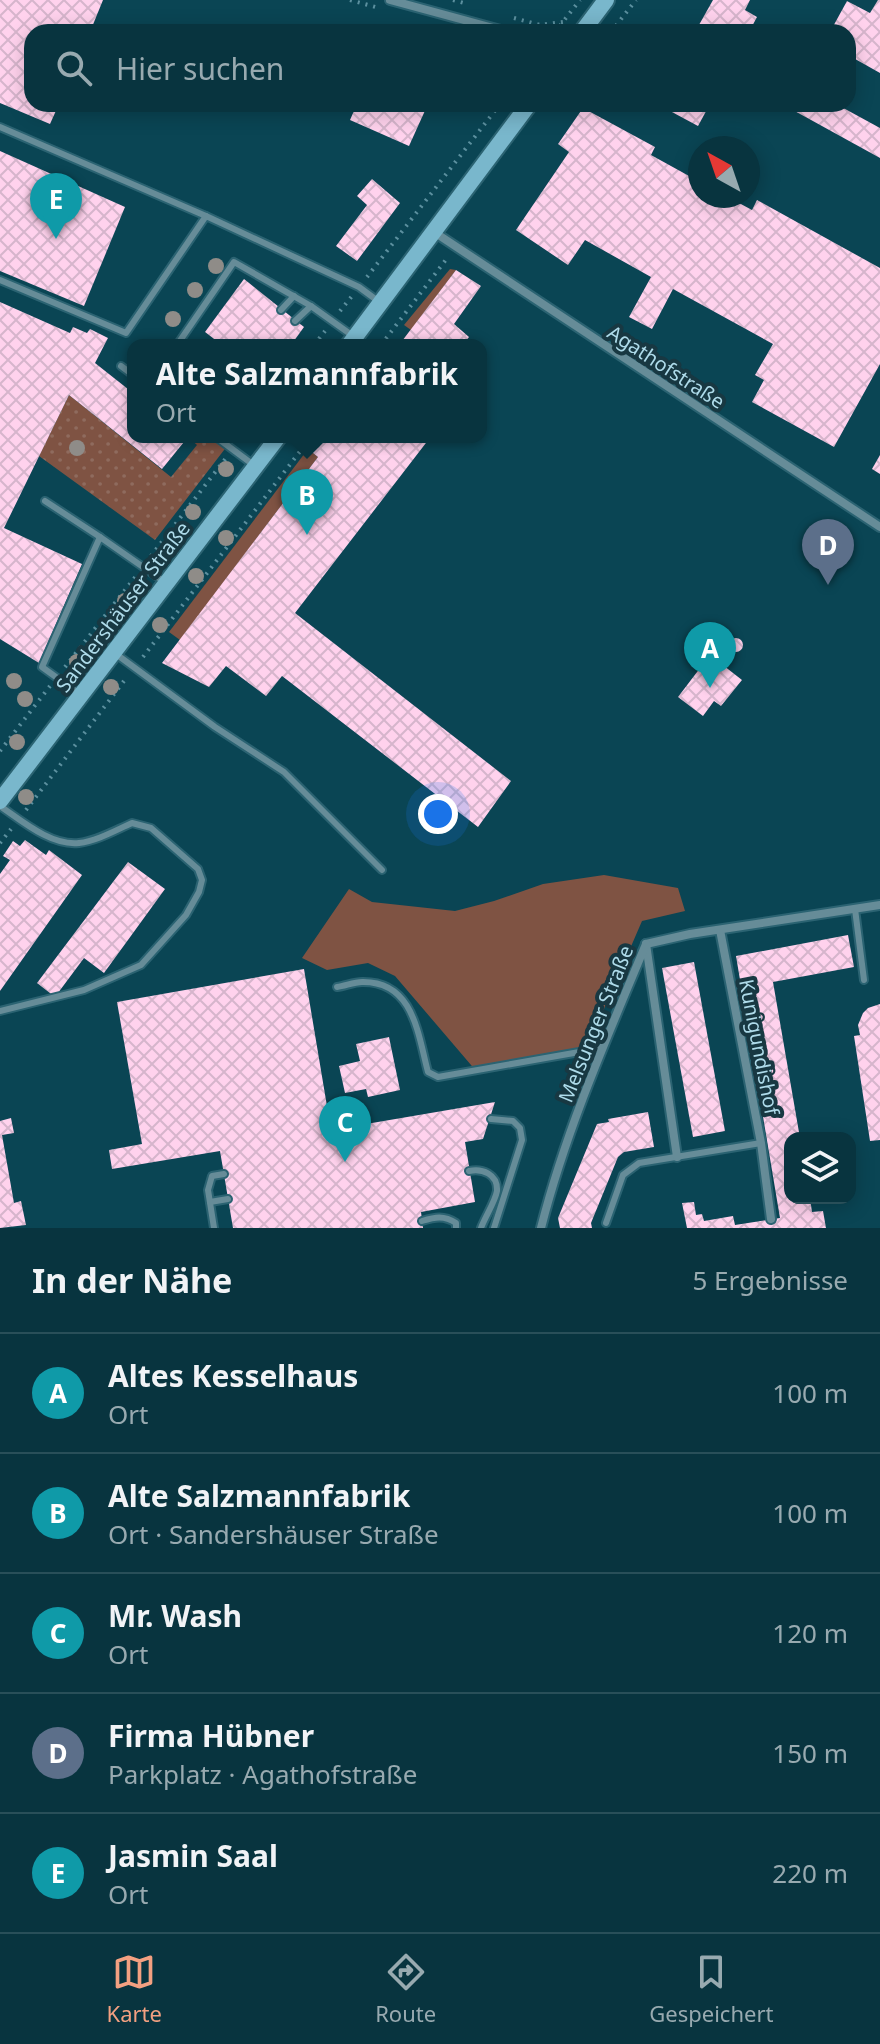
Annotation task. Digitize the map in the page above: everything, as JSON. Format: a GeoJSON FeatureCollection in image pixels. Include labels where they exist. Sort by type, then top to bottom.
{"type":"FeatureCollection","features":[{"type":"Feature","properties":{"kind":"main road"},"geometry":{"type":"LineString","coordinates":[[588,24],[606,0]]}},
{"type":"Feature","properties":{"kind":"main road"},"geometry":{"type":"LineString","coordinates":[[354,339],[523,112]]}},
{"type":"Feature","properties":{"kind":"main road","name":"Sandershäuser Straße"},"geometry":{"type":"LineString","coordinates":[[0,804],[274,443]]}},
{"type":"Feature","properties":{"kind":"street"},"geometry":{"type":"LineString","coordinates":[[390,0],[478,24]]}},
{"type":"Feature","properties":{"kind":"street","name":"Agathofstraße"},"geometry":{"type":"LineString","coordinates":[[434,232],[880,527]]}},
{"type":"Feature","properties":{"kind":"street"},"geometry":{"type":"LineString","coordinates":[[646,944],[880,905]]}},
{"type":"Feature","properties":{"kind":"street","name":"Kunigundishof"},"geometry":{"type":"LineString","coordinates":[[720,930],[761,1143],[771,1219]]}},
{"type":"Feature","properties":{"kind":"street","name":"Melsunger Straße"},"geometry":{"type":"LineString","coordinates":[[541,1228],[564,1148],[646,944]]}},
{"type":"Feature","properties":{"kind":"street","name":"Melsunger Straße"},"geometry":{"type":"LineString","coordinates":[[646,944],[677,1157]]}},
{"type":"Feature","properties":{"kind":"lane"},"geometry":{"type":"LineString","coordinates":[[0,127],[206,216],[359,287],[381,303]]}},
{"type":"Feature","properties":{"kind":"lane"},"geometry":{"type":"LineString","coordinates":[[0,280],[126,333],[206,216]]}},
{"type":"Feature","properties":{"kind":"lane"},"geometry":{"type":"LineString","coordinates":[[181,339],[234,262],[311,306],[350,339]]}},
{"type":"Feature","properties":{"kind":"lane"},"geometry":{"type":"LineString","coordinates":[[281,310],[294,296]]}},
{"type":"Feature","properties":{"kind":"lane"},"geometry":{"type":"LineString","coordinates":[[295,321],[311,306]]}},
{"type":"Feature","properties":{"kind":"lane"},"geometry":{"type":"LineString","coordinates":[[121,366],[127,370]]}},
{"type":"Feature","properties":{"kind":"lane"},"geometry":{"type":"LineString","coordinates":[[224,443],[256,467]]}},
{"type":"Feature","properties":{"kind":"lane"},"geometry":{"type":"LineString","coordinates":[[45,501],[167,584]]}},
{"type":"Feature","properties":{"kind":"lane"},"geometry":{"type":"LineString","coordinates":[[81,695],[42,667],[100,537]]}},
{"type":"Feature","properties":{"kind":"lane"},"geometry":{"type":"LineString","coordinates":[[114,652],[215,727],[284,772],[382,870]]}},
{"type":"Feature","properties":{"kind":"lane"},"geometry":{"type":"LineString","coordinates":[[0,804],[38,831],[70,843],[90,840],[139,823],[151,828],[198,869],[202,880],[186,915],[141,965],[75,992],[0,1011]]}},
{"type":"Feature","properties":{"kind":"lane"},"geometry":{"type":"LineString","coordinates":[[855,909],[864,980]]}},
{"type":"Feature","properties":{"kind":"lane"},"geometry":{"type":"LineString","coordinates":[[337,987],[364,982],[398,994],[410,1006],[428,1072],[438,1077],[602,1048]]}},
{"type":"Feature","properties":{"kind":"lane"},"geometry":{"type":"LineString","coordinates":[[491,1119],[513,1121],[520,1128],[522,1140],[494,1228]]}},
{"type":"Feature","properties":{"kind":"lane"},"geometry":{"type":"LineString","coordinates":[[606,1223],[623,1175],[639,1163],[761,1143]]}},
{"type":"Feature","properties":{"kind":"lane"},"geometry":{"type":"LineString","coordinates":[[469,1171],[477,1169],[488,1172],[497,1191],[481,1228]]}},
{"type":"Feature","properties":{"kind":"lane"},"geometry":{"type":"LineString","coordinates":[[214,1228],[208,1190],[212,1176],[224,1174]]}},
{"type":"Feature","properties":{"kind":"lane"},"geometry":{"type":"LineString","coordinates":[[210,1202],[228,1199]]}},
{"type":"Feature","properties":{"kind":"lane"},"geometry":{"type":"LineString","coordinates":[[422,1221],[449,1218],[456,1223],[456,1228]]}},
{"type":"Feature","properties":{"kind":"path"},"geometry":{"type":"LineString","coordinates":[[453,0],[467,4]]}},
{"type":"Feature","properties":{"kind":"path"},"geometry":{"type":"LineString","coordinates":[[548,24],[563,22],[580,0]]}},
{"type":"Feature","properties":{"kind":"path"},"geometry":{"type":"LineString","coordinates":[[617,24],[636,0]]}},
{"type":"Feature","properties":{"kind":"path"},"geometry":{"type":"LineString","coordinates":[[511,17],[536,24]]}},
{"type":"Feature","properties":{"kind":"path"},"geometry":{"type":"LineString","coordinates":[[318,339],[494,112]]}},
{"type":"Feature","properties":{"kind":"path"},"geometry":{"type":"LineString","coordinates":[[386,339],[456,247]]}},
{"type":"Feature","properties":{"kind":"path"},"geometry":{"type":"LineString","coordinates":[[0,843],[306,443]]}},
{"type":"Feature","properties":{"kind":"path"},"geometry":{"type":"LineString","coordinates":[[0,751],[233,450]]}},
{"type":"Feature","properties":{"kind":"shaded area"},"geometry":{"type":"Polygon","coordinates":[[[450,269],[456,270],[411,330],[404,325],[450,269]]]}},
{"type":"Feature","properties":{"kind":"shaded area"},"geometry":{"type":"Polygon","coordinates":[[[69,395],[171,477],[197,445],[195,443],[229,443],[155,540],[39,456],[69,395]]]}},
{"type":"Feature","properties":{"kind":"shaded area"},"geometry":{"type":"Polygon","coordinates":[[[308,449],[318,457],[180,640],[169,632],[308,449]]]}},
{"type":"Feature","properties":{"kind":"shaded area"},"geometry":{"type":"Polygon","coordinates":[[[604,875],[678,888],[685,911],[642,921],[585,1053],[477,1072],[395,976],[368,963],[327,970],[302,958],[349,889],[372,902],[455,911],[543,884],[604,875]]]}},
{"type":"Feature","properties":{"kind":"building"},"geometry":{"type":"Polygon","coordinates":[[[0,0],[103,0],[93,24],[24,24],[24,112],[55,112],[50,124],[0,103],[0,0]]]}},
{"type":"Feature","properties":{"kind":"building"},"geometry":{"type":"Polygon","coordinates":[[[713,0],[750,0],[745,10],[757,17],[753,24],[700,24],[713,0]]]}},
{"type":"Feature","properties":{"kind":"building"},"geometry":{"type":"Polygon","coordinates":[[[880,0],[880,73],[856,60],[856,24],[834,24],[847,1],[870,13],[880,0]]]}},
{"type":"Feature","properties":{"kind":"building"},"geometry":{"type":"Polygon","coordinates":[[[354,112],[424,112],[409,146],[350,120],[354,112]]]}},
{"type":"Feature","properties":{"kind":"building"},"geometry":{"type":"Polygon","coordinates":[[[580,112],[590,112],[655,147],[651,155],[688,175],[688,208],[752,210],[760,208],[760,202],[880,268],[880,364],[834,447],[752,402],[764,380],[755,375],[773,344],[673,289],[652,329],[629,317],[651,277],[585,240],[568,265],[516,230],[569,152],[558,144],[580,112]]]}},
{"type":"Feature","properties":{"kind":"building"},"geometry":{"type":"Polygon","coordinates":[[[672,112],[706,112],[698,126],[672,112]]]}},
{"type":"Feature","properties":{"kind":"building"},"geometry":{"type":"Polygon","coordinates":[[[797,112],[851,112],[880,128],[880,158],[797,112]]]}},
{"type":"Feature","properties":{"kind":"building"},"geometry":{"type":"Polygon","coordinates":[[[0,151],[125,207],[84,306],[0,271],[0,151]]]}},
{"type":"Feature","properties":{"kind":"building"},"geometry":{"type":"Polygon","coordinates":[[[372,179],[400,203],[357,261],[336,246],[367,205],[357,196],[372,179]]]}},
{"type":"Feature","properties":{"kind":"building"},"geometry":{"type":"Polygon","coordinates":[[[456,270],[481,286],[454,324],[469,337],[468,339],[404,339],[456,270]]]}},
{"type":"Feature","properties":{"kind":"building"},"geometry":{"type":"Polygon","coordinates":[[[244,279],[304,327],[295,339],[214,339],[205,332],[244,279]]]}},
{"type":"Feature","properties":{"kind":"building"},"geometry":{"type":"Polygon","coordinates":[[[0,302],[70,333],[73,327],[87,333],[90,329],[108,338],[95,363],[127,388],[127,441],[69,395],[4,528],[82,564],[39,663],[0,639],[0,302]]]}},
{"type":"Feature","properties":{"kind":"building"},"geometry":{"type":"Polygon","coordinates":[[[129,443],[183,443],[162,469],[129,443]]]}},
{"type":"Feature","properties":{"kind":"building"},"geometry":{"type":"Polygon","coordinates":[[[312,443],[426,443],[295,613],[511,781],[478,827],[282,676],[266,696],[226,666],[209,687],[162,663],[318,457],[308,449],[312,443]]]}},
{"type":"Feature","properties":{"kind":"building"},"geometry":{"type":"Polygon","coordinates":[[[880,455],[880,474],[872,469],[880,455]]]}},
{"type":"Feature","properties":{"kind":"building"},"geometry":{"type":"Polygon","coordinates":[[[736,638],[743,645],[736,652],[729,645],[736,638]]]}},
{"type":"Feature","properties":{"kind":"building"},"geometry":{"type":"Polygon","coordinates":[[[710,655],[742,680],[721,706],[714,701],[703,716],[678,697],[710,655]]]}},
{"type":"Feature","properties":{"kind":"building"},"geometry":{"type":"Polygon","coordinates":[[[25,840],[46,855],[49,850],[82,875],[0,991],[0,874],[10,860],[3,856],[13,841],[20,846],[25,840]]]}},
{"type":"Feature","properties":{"kind":"building"},"geometry":{"type":"Polygon","coordinates":[[[128,862],[165,889],[104,973],[84,958],[55,997],[37,983],[128,862]]]}},
{"type":"Feature","properties":{"kind":"building"},"geometry":{"type":"Polygon","coordinates":[[[848,935],[854,967],[773,982],[799,1132],[784,1132],[784,1204],[811,1204],[812,1212],[823,1211],[826,1228],[687,1228],[682,1203],[694,1202],[696,1215],[702,1214],[704,1221],[733,1216],[735,1225],[780,1218],[736,956],[848,935]]]}},
{"type":"Feature","properties":{"kind":"building"},"geometry":{"type":"Polygon","coordinates":[[[694,962],[725,1131],[693,1137],[662,968],[694,962]]]}},
{"type":"Feature","properties":{"kind":"building"},"geometry":{"type":"Polygon","coordinates":[[[304,969],[331,1130],[495,1102],[483,1139],[465,1142],[475,1202],[421,1212],[423,1228],[233,1228],[220,1151],[112,1169],[109,1150],[142,1144],[117,1002],[304,969]]]}},
{"type":"Feature","properties":{"kind":"building"},"geometry":{"type":"Polygon","coordinates":[[[880,1004],[880,1140],[870,1141],[854,1036],[860,1035],[858,1025],[863,1013],[880,1004]]]}},
{"type":"Feature","properties":{"kind":"building"},"geometry":{"type":"Polygon","coordinates":[[[389,1037],[400,1090],[368,1097],[366,1089],[345,1093],[339,1066],[360,1061],[356,1044],[389,1037]]]}},
{"type":"Feature","properties":{"kind":"building"},"geometry":{"type":"Polygon","coordinates":[[[648,1112],[654,1147],[624,1152],[618,1157],[591,1223],[592,1228],[560,1228],[558,1218],[597,1124],[648,1112]]]}},
{"type":"Feature","properties":{"kind":"building"},"geometry":{"type":"Polygon","coordinates":[[[11,1118],[14,1133],[2,1135],[14,1203],[21,1201],[26,1225],[0,1228],[0,1121],[11,1118]]]}},
{"type":"Feature","properties":{"kind":"place","name":"Jasmin Saal"},"geometry":{"type":"Point","coordinates":[56,239]}},
{"type":"Feature","properties":{"kind":"place","name":"Alte Salzmannfabrik"},"geometry":{"type":"Point","coordinates":[307,535]}},
{"type":"Feature","properties":{"kind":"place","name":"Firma Hübner"},"geometry":{"type":"Point","coordinates":[828,585]}},
{"type":"Feature","properties":{"kind":"place","name":"Altes Kesselhaus"},"geometry":{"type":"Point","coordinates":[710,688]}},
{"type":"Feature","properties":{"kind":"place","name":"Mr. Wash"},"geometry":{"type":"Point","coordinates":[345,1162]}}]}
